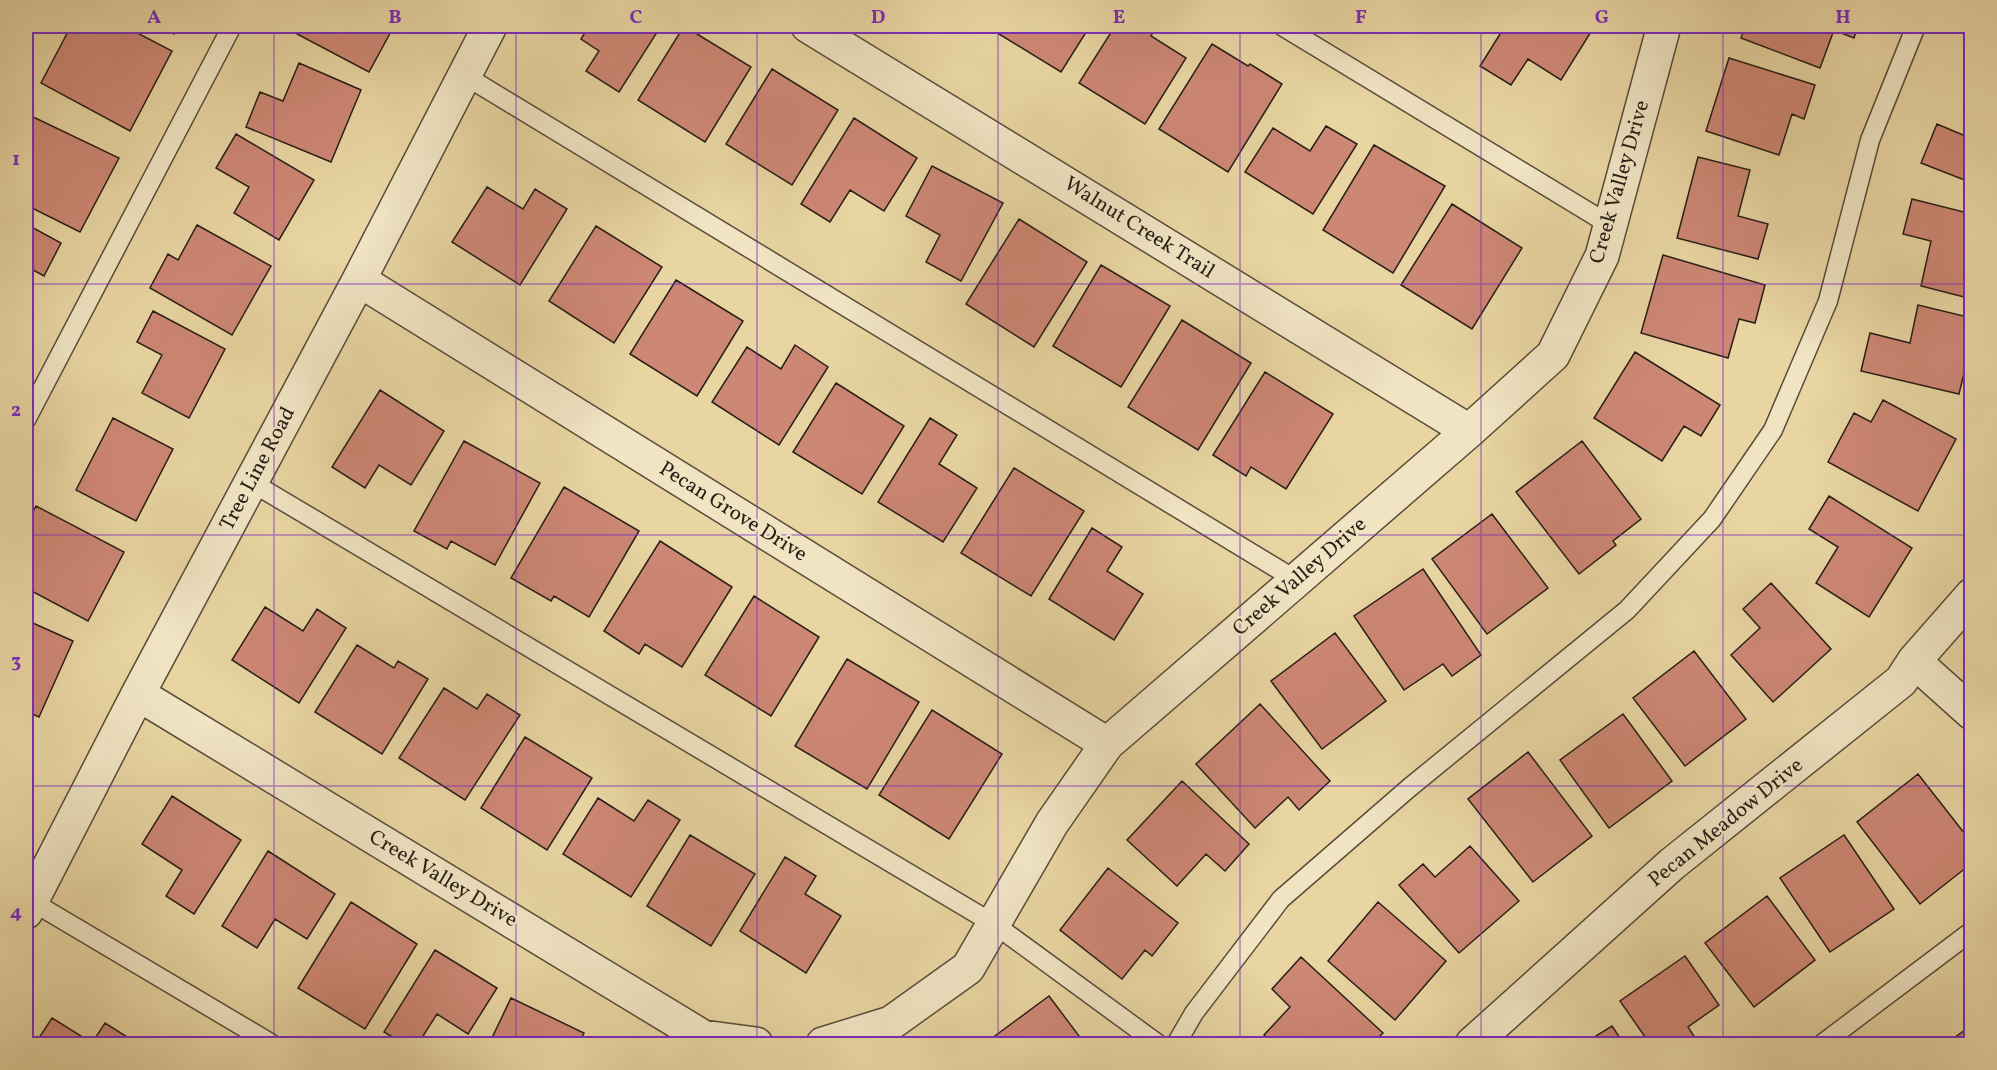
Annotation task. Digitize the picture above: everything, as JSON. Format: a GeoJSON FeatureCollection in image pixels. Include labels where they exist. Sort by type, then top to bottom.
{"type":"FeatureCollection","features":[{"type":"Feature","properties":{"kind":"street","name":"Tree Line Road"},"geometry":{"type":"LineString","coordinates":[[28,907],[138,694],[359,280],[490,26]]}},
{"type":"Feature","properties":{"kind":"street","name":"Walnut Creek Trail"},"geometry":{"type":"LineString","coordinates":[[808,26],[1469,431]]}},
{"type":"Feature","properties":{"kind":"street","name":"Creek Valley Drive"},"geometry":{"type":"LineString","coordinates":[[823,1044],[891,1023],[968,968],[1052,823],[1107,744],[1469,431],[1552,355],[1602,256],[1664,26]]}},
{"type":"Feature","properties":{"kind":"street","name":"Pecan Grove Drive"},"geometry":{"type":"LineString","coordinates":[[359,280],[1107,744]]}},
{"type":"Feature","properties":{"kind":"street","name":"Pecan Meadow Drive"},"geometry":{"type":"LineString","coordinates":[[1472,1044],[1672,864],[1901,681],[1914,661],[1971,595]]}},
{"type":"Feature","properties":{"kind":"street"},"geometry":{"type":"LineString","coordinates":[[1914,661],[1971,713]]}},
{"type":"Feature","properties":{"kind":"street","name":"Creek Valley Drive"},"geometry":{"type":"LineString","coordinates":[[138,694],[703,1037],[756,1044]]}},
{"type":"Feature","properties":{"kind":"lane"},"geometry":{"type":"LineString","coordinates":[[26,420],[232,26]]}},
{"type":"Feature","properties":{"kind":"lane"},"geometry":{"type":"LineString","coordinates":[[1282,26],[1610,225]]}},
{"type":"Feature","properties":{"kind":"lane"},"geometry":{"type":"LineString","coordinates":[[1176,1044],[1194,1013],[1281,899],[1409,788],[1627,610],[1712,519],[1773,430],[1828,301],[1870,140],[1916,26]]}},
{"type":"Feature","properties":{"kind":"lane"},"geometry":{"type":"LineString","coordinates":[[464,75],[1296,580]]}},
{"type":"Feature","properties":{"kind":"lane"},"geometry":{"type":"LineString","coordinates":[[251,482],[994,924],[1158,1044]]}},
{"type":"Feature","properties":{"kind":"lane"},"geometry":{"type":"LineString","coordinates":[[28,907],[272,1044]]}},
{"type":"Feature","properties":{"kind":"lane"},"geometry":{"type":"LineString","coordinates":[[1822,1044],[1971,931]]}},
{"type":"Feature","properties":{"kind":"building"},"geometry":{"type":"Polygon","coordinates":[[[71,26],[124,26],[172,51],[130,131],[41,83],[71,26]]]}},
{"type":"Feature","properties":{"kind":"building"},"geometry":{"type":"Polygon","coordinates":[[[159,26],[179,26],[174,34],[159,26]]]}},
{"type":"Feature","properties":{"kind":"building"},"geometry":{"type":"Polygon","coordinates":[[[282,26],[394,26],[369,72],[282,26]]]}},
{"type":"Feature","properties":{"kind":"building"},"geometry":{"type":"Polygon","coordinates":[[[589,26],[661,26],[619,92],[586,71],[599,51],[581,39],[589,26]]]}},
{"type":"Feature","properties":{"kind":"building"},"geometry":{"type":"Polygon","coordinates":[[[684,26],[751,67],[705,142],[638,100],[684,26]]]}},
{"type":"Feature","properties":{"kind":"building"},"geometry":{"type":"Polygon","coordinates":[[[998,26],[1090,26],[1061,72],[994,31],[998,26]]]}},
{"type":"Feature","properties":{"kind":"building"},"geometry":{"type":"Polygon","coordinates":[[[1115,26],[1150,26],[1155,29],[1151,36],[1186,58],[1145,124],[1079,83],[1115,26]]]}},
{"type":"Feature","properties":{"kind":"building"},"geometry":{"type":"Polygon","coordinates":[[[1505,26],[1594,27],[1561,80],[1528,59],[1511,85],[1480,66],[1505,26]]]}},
{"type":"Feature","properties":{"kind":"building"},"geometry":{"type":"Polygon","coordinates":[[[1745,26],[1858,26],[1854,38],[1834,30],[1820,68],[1741,38],[1745,26]]]}},
{"type":"Feature","properties":{"kind":"building"},"geometry":{"type":"Polygon","coordinates":[[[1212,44],[1282,84],[1228,172],[1159,129],[1212,44]]]}},
{"type":"Feature","properties":{"kind":"building"},"geometry":{"type":"Polygon","coordinates":[[[1729,58],[1815,85],[1804,119],[1792,114],[1779,155],[1706,131],[1729,58]]]}},
{"type":"Feature","properties":{"kind":"building"},"geometry":{"type":"Polygon","coordinates":[[[299,63],[361,90],[331,162],[246,127],[260,92],[283,101],[299,63]]]}},
{"type":"Feature","properties":{"kind":"building"},"geometry":{"type":"Polygon","coordinates":[[[772,69],[838,110],[792,185],[726,144],[772,69]]]}},
{"type":"Feature","properties":{"kind":"building"},"geometry":{"type":"Polygon","coordinates":[[[1972,112],[1972,183],[1921,163],[1937,124],[1963,135],[1972,112]]]}},
{"type":"Feature","properties":{"kind":"building"},"geometry":{"type":"Polygon","coordinates":[[[27,114],[119,158],[80,232],[26,205],[27,114]]]}},
{"type":"Feature","properties":{"kind":"building"},"geometry":{"type":"Polygon","coordinates":[[[854,118],[917,158],[884,211],[850,190],[830,222],[801,204],[854,118]]]}},
{"type":"Feature","properties":{"kind":"building"},"geometry":{"type":"Polygon","coordinates":[[[1326,126],[1357,144],[1313,214],[1245,172],[1273,128],[1310,151],[1326,126]]]}},
{"type":"Feature","properties":{"kind":"building"},"geometry":{"type":"Polygon","coordinates":[[[236,134],[314,180],[279,240],[234,213],[249,187],[216,168],[236,134]]]}},
{"type":"Feature","properties":{"kind":"building"},"geometry":{"type":"Polygon","coordinates":[[[1374,145],[1445,186],[1393,273],[1323,230],[1374,145]]]}},
{"type":"Feature","properties":{"kind":"building"},"geometry":{"type":"Polygon","coordinates":[[[1698,157],[1750,170],[1738,216],[1768,224],[1758,259],[1677,238],[1698,157]]]}},
{"type":"Feature","properties":{"kind":"building"},"geometry":{"type":"Polygon","coordinates":[[[932,166],[1003,203],[961,281],[926,262],[940,235],[906,216],[932,166]]]}},
{"type":"Feature","properties":{"kind":"building"},"geometry":{"type":"Polygon","coordinates":[[[487,187],[523,209],[535,189],[567,209],[520,285],[452,242],[487,187]]]}},
{"type":"Feature","properties":{"kind":"building"},"geometry":{"type":"Polygon","coordinates":[[[1912,199],[1972,214],[1972,299],[1921,286],[1931,241],[1903,234],[1912,199]]]}},
{"type":"Feature","properties":{"kind":"building"},"geometry":{"type":"Polygon","coordinates":[[[1452,204],[1522,248],[1472,329],[1401,285],[1452,204]]]}},
{"type":"Feature","properties":{"kind":"building"},"geometry":{"type":"Polygon","coordinates":[[[1019,219],[1087,262],[1034,347],[966,304],[1019,219]]]}},
{"type":"Feature","properties":{"kind":"building"},"geometry":{"type":"Polygon","coordinates":[[[26,224],[61,243],[44,276],[26,266],[26,224]]]}},
{"type":"Feature","properties":{"kind":"building"},"geometry":{"type":"Polygon","coordinates":[[[197,225],[271,266],[232,335],[150,288],[168,254],[178,260],[197,225]]]}},
{"type":"Feature","properties":{"kind":"building"},"geometry":{"type":"Polygon","coordinates":[[[596,226],[662,267],[614,343],[549,301],[596,226]]]}},
{"type":"Feature","properties":{"kind":"building"},"geometry":{"type":"Polygon","coordinates":[[[1663,255],[1765,285],[1755,323],[1739,319],[1728,358],[1641,333],[1663,255]]]}},
{"type":"Feature","properties":{"kind":"building"},"geometry":{"type":"Polygon","coordinates":[[[1101,265],[1170,306],[1121,387],[1053,346],[1101,265]]]}},
{"type":"Feature","properties":{"kind":"building"},"geometry":{"type":"Polygon","coordinates":[[[676,280],[743,321],[697,396],[630,354],[676,280]]]}},
{"type":"Feature","properties":{"kind":"building"},"geometry":{"type":"Polygon","coordinates":[[[1918,305],[1972,318],[1972,340],[1959,394],[1861,371],[1870,333],[1910,343],[1918,305]]]}},
{"type":"Feature","properties":{"kind":"building"},"geometry":{"type":"Polygon","coordinates":[[[153,311],[225,349],[189,418],[142,393],[162,355],[137,342],[153,311]]]}},
{"type":"Feature","properties":{"kind":"building"},"geometry":{"type":"Polygon","coordinates":[[[1182,320],[1251,363],[1198,450],[1128,407],[1182,320]]]}},
{"type":"Feature","properties":{"kind":"building"},"geometry":{"type":"Polygon","coordinates":[[[795,345],[828,367],[779,445],[712,402],[747,347],[781,369],[795,345]]]}},
{"type":"Feature","properties":{"kind":"building"},"geometry":{"type":"Polygon","coordinates":[[[1635,352],[1720,405],[1701,436],[1684,426],[1662,461],[1594,418],[1635,352]]]}},
{"type":"Feature","properties":{"kind":"building"},"geometry":{"type":"Polygon","coordinates":[[[1265,372],[1333,414],[1286,489],[1251,467],[1246,476],[1213,455],[1265,372]]]}},
{"type":"Feature","properties":{"kind":"building"},"geometry":{"type":"Polygon","coordinates":[[[836,383],[904,426],[862,494],[793,452],[836,383]]]}},
{"type":"Feature","properties":{"kind":"building"},"geometry":{"type":"Polygon","coordinates":[[[380,390],[444,431],[411,485],[379,465],[365,488],[332,467],[380,390]]]}},
{"type":"Feature","properties":{"kind":"building"},"geometry":{"type":"Polygon","coordinates":[[[1883,400],[1956,439],[1918,511],[1828,462],[1854,413],[1871,422],[1883,400]]]}},
{"type":"Feature","properties":{"kind":"building"},"geometry":{"type":"Polygon","coordinates":[[[113,418],[173,449],[136,521],[76,490],[113,418]]]}},
{"type":"Feature","properties":{"kind":"building"},"geometry":{"type":"Polygon","coordinates":[[[930,418],[957,435],[939,464],[977,488],[943,542],[878,502],[930,418]]]}},
{"type":"Feature","properties":{"kind":"building"},"geometry":{"type":"Polygon","coordinates":[[[464,441],[540,483],[495,565],[451,541],[447,549],[414,531],[464,441]]]}},
{"type":"Feature","properties":{"kind":"building"},"geometry":{"type":"Polygon","coordinates":[[[1582,441],[1641,519],[1613,541],[1616,545],[1579,574],[1516,492],[1582,441]]]}},
{"type":"Feature","properties":{"kind":"building"},"geometry":{"type":"Polygon","coordinates":[[[1014,468],[1084,511],[1031,596],[961,553],[1014,468]]]}},
{"type":"Feature","properties":{"kind":"building"},"geometry":{"type":"Polygon","coordinates":[[[564,487],[639,531],[589,617],[554,596],[551,601],[511,578],[564,487]]]}},
{"type":"Feature","properties":{"kind":"building"},"geometry":{"type":"Polygon","coordinates":[[[1829,496],[1912,548],[1869,617],[1816,583],[1838,547],[1809,529],[1829,496]]]}},
{"type":"Feature","properties":{"kind":"building"},"geometry":{"type":"Polygon","coordinates":[[[36,506],[124,552],[88,621],[26,588],[26,525],[36,506]]]}},
{"type":"Feature","properties":{"kind":"building"},"geometry":{"type":"Polygon","coordinates":[[[1492,514],[1548,588],[1487,634],[1432,559],[1492,514]]]}},
{"type":"Feature","properties":{"kind":"building"},"geometry":{"type":"Polygon","coordinates":[[[1092,528],[1122,547],[1107,571],[1143,594],[1114,640],[1049,599],[1092,528]]]}},
{"type":"Feature","properties":{"kind":"building"},"geometry":{"type":"Polygon","coordinates":[[[660,541],[732,587],[682,667],[645,644],[639,654],[604,631],[660,541]]]}},
{"type":"Feature","properties":{"kind":"building"},"geometry":{"type":"Polygon","coordinates":[[[1423,569],[1481,655],[1452,676],[1443,664],[1404,690],[1354,616],[1423,569]]]}},
{"type":"Feature","properties":{"kind":"building"},"geometry":{"type":"Polygon","coordinates":[[[1771,583],[1831,649],[1773,702],[1731,655],[1760,628],[1743,609],[1771,583]]]}},
{"type":"Feature","properties":{"kind":"building"},"geometry":{"type":"Polygon","coordinates":[[[754,596],[819,637],[771,716],[705,675],[754,596]]]}},
{"type":"Feature","properties":{"kind":"building"},"geometry":{"type":"Polygon","coordinates":[[[265,607],[303,631],[317,609],[346,628],[299,703],[232,660],[265,607]]]}},
{"type":"Feature","properties":{"kind":"building"},"geometry":{"type":"Polygon","coordinates":[[[26,620],[73,641],[39,717],[26,711],[26,620]]]}},
{"type":"Feature","properties":{"kind":"building"},"geometry":{"type":"Polygon","coordinates":[[[1335,633],[1386,701],[1322,749],[1271,681],[1335,633]]]}},
{"type":"Feature","properties":{"kind":"building"},"geometry":{"type":"Polygon","coordinates":[[[357,645],[394,668],[398,661],[428,679],[382,754],[315,712],[357,645]]]}},
{"type":"Feature","properties":{"kind":"building"},"geometry":{"type":"Polygon","coordinates":[[[1694,651],[1746,719],[1685,766],[1633,698],[1694,651]]]}},
{"type":"Feature","properties":{"kind":"building"},"geometry":{"type":"Polygon","coordinates":[[[847,659],[919,702],[867,789],[795,746],[847,659]]]}},
{"type":"Feature","properties":{"kind":"building"},"geometry":{"type":"Polygon","coordinates":[[[444,688],[477,709],[487,694],[520,715],[465,800],[399,758],[444,688]]]}},
{"type":"Feature","properties":{"kind":"building"},"geometry":{"type":"Polygon","coordinates":[[[1260,704],[1330,781],[1299,810],[1288,797],[1255,828],[1196,764],[1260,704]]]}},
{"type":"Feature","properties":{"kind":"building"},"geometry":{"type":"Polygon","coordinates":[[[932,710],[1002,754],[949,839],[879,795],[932,710]]]}},
{"type":"Feature","properties":{"kind":"building"},"geometry":{"type":"Polygon","coordinates":[[[1623,714],[1672,781],[1609,828],[1560,760],[1623,714]]]}},
{"type":"Feature","properties":{"kind":"building"},"geometry":{"type":"Polygon","coordinates":[[[525,737],[592,778],[547,850],[481,808],[525,737]]]}},
{"type":"Feature","properties":{"kind":"building"},"geometry":{"type":"Polygon","coordinates":[[[1528,752],[1592,836],[1533,882],[1468,799],[1528,752]]]}},
{"type":"Feature","properties":{"kind":"building"},"geometry":{"type":"Polygon","coordinates":[[[1918,774],[1972,843],[1972,863],[1920,904],[1857,822],[1918,774]]]}},
{"type":"Feature","properties":{"kind":"building"},"geometry":{"type":"Polygon","coordinates":[[[1182,781],[1249,844],[1225,871],[1206,854],[1177,886],[1127,840],[1182,781]]]}},
{"type":"Feature","properties":{"kind":"building"},"geometry":{"type":"Polygon","coordinates":[[[172,796],[241,840],[194,914],[166,896],[182,870],[142,844],[172,796]]]}},
{"type":"Feature","properties":{"kind":"building"},"geometry":{"type":"Polygon","coordinates":[[[598,798],[634,821],[648,800],[680,820],[631,897],[563,854],[598,798]]]}},
{"type":"Feature","properties":{"kind":"building"},"geometry":{"type":"Polygon","coordinates":[[[690,835],[755,874],[711,946],[647,906],[690,835]]]}},
{"type":"Feature","properties":{"kind":"building"},"geometry":{"type":"Polygon","coordinates":[[[1844,835],[1894,909],[1830,952],[1780,878],[1844,835]]]}},
{"type":"Feature","properties":{"kind":"building"},"geometry":{"type":"Polygon","coordinates":[[[1470,846],[1519,901],[1459,953],[1399,885],[1423,864],[1435,877],[1470,846]]]}},
{"type":"Feature","properties":{"kind":"building"},"geometry":{"type":"Polygon","coordinates":[[[268,851],[335,894],[307,939],[275,919],[257,948],[222,926],[268,851]]]}},
{"type":"Feature","properties":{"kind":"building"},"geometry":{"type":"Polygon","coordinates":[[[785,857],[816,876],[805,894],[841,916],[806,973],[740,931],[785,857]]]}},
{"type":"Feature","properties":{"kind":"building"},"geometry":{"type":"Polygon","coordinates":[[[1108,868],[1178,923],[1152,956],[1145,950],[1122,979],[1060,930],[1108,868]]]}},
{"type":"Feature","properties":{"kind":"building"},"geometry":{"type":"Polygon","coordinates":[[[1767,896],[1815,960],[1754,1007],[1705,943],[1767,896]]]}},
{"type":"Feature","properties":{"kind":"building"},"geometry":{"type":"Polygon","coordinates":[[[351,902],[417,944],[365,1029],[298,988],[351,902]]]}},
{"type":"Feature","properties":{"kind":"building"},"geometry":{"type":"Polygon","coordinates":[[[1378,902],[1446,961],[1395,1020],[1328,961],[1378,902]]]}},
{"type":"Feature","properties":{"kind":"building"},"geometry":{"type":"Polygon","coordinates":[[[435,950],[497,988],[468,1034],[437,1014],[418,1044],[404,1044],[384,1032],[435,950]]]}},
{"type":"Feature","properties":{"kind":"building"},"geometry":{"type":"Polygon","coordinates":[[[1685,956],[1719,1005],[1688,1027],[1699,1044],[1650,1044],[1620,1001],[1685,956]]]}},
{"type":"Feature","properties":{"kind":"building"},"geometry":{"type":"Polygon","coordinates":[[[1301,957],[1383,1033],[1372,1044],[1275,1044],[1264,1035],[1290,1007],[1272,989],[1301,957]]]}},
{"type":"Feature","properties":{"kind":"building"},"geometry":{"type":"Polygon","coordinates":[[[1049,996],[1085,1044],[984,1044],[1049,996]]]}},
{"type":"Feature","properties":{"kind":"building"},"geometry":{"type":"Polygon","coordinates":[[[511,998],[584,1033],[578,1044],[489,1044],[511,998]]]}},
{"type":"Feature","properties":{"kind":"building"},"geometry":{"type":"Polygon","coordinates":[[[52,1018],[92,1043],[105,1023],[132,1040],[129,1044],[35,1044],[52,1018]]]}},
{"type":"Feature","properties":{"kind":"building"},"geometry":{"type":"Polygon","coordinates":[[[1972,1025],[1972,1044],[1959,1044],[1954,1038],[1972,1025]]]}},
{"type":"Feature","properties":{"kind":"building"},"geometry":{"type":"Polygon","coordinates":[[[1612,1026],[1624,1044],[1583,1044],[1612,1026]]]}}]}
